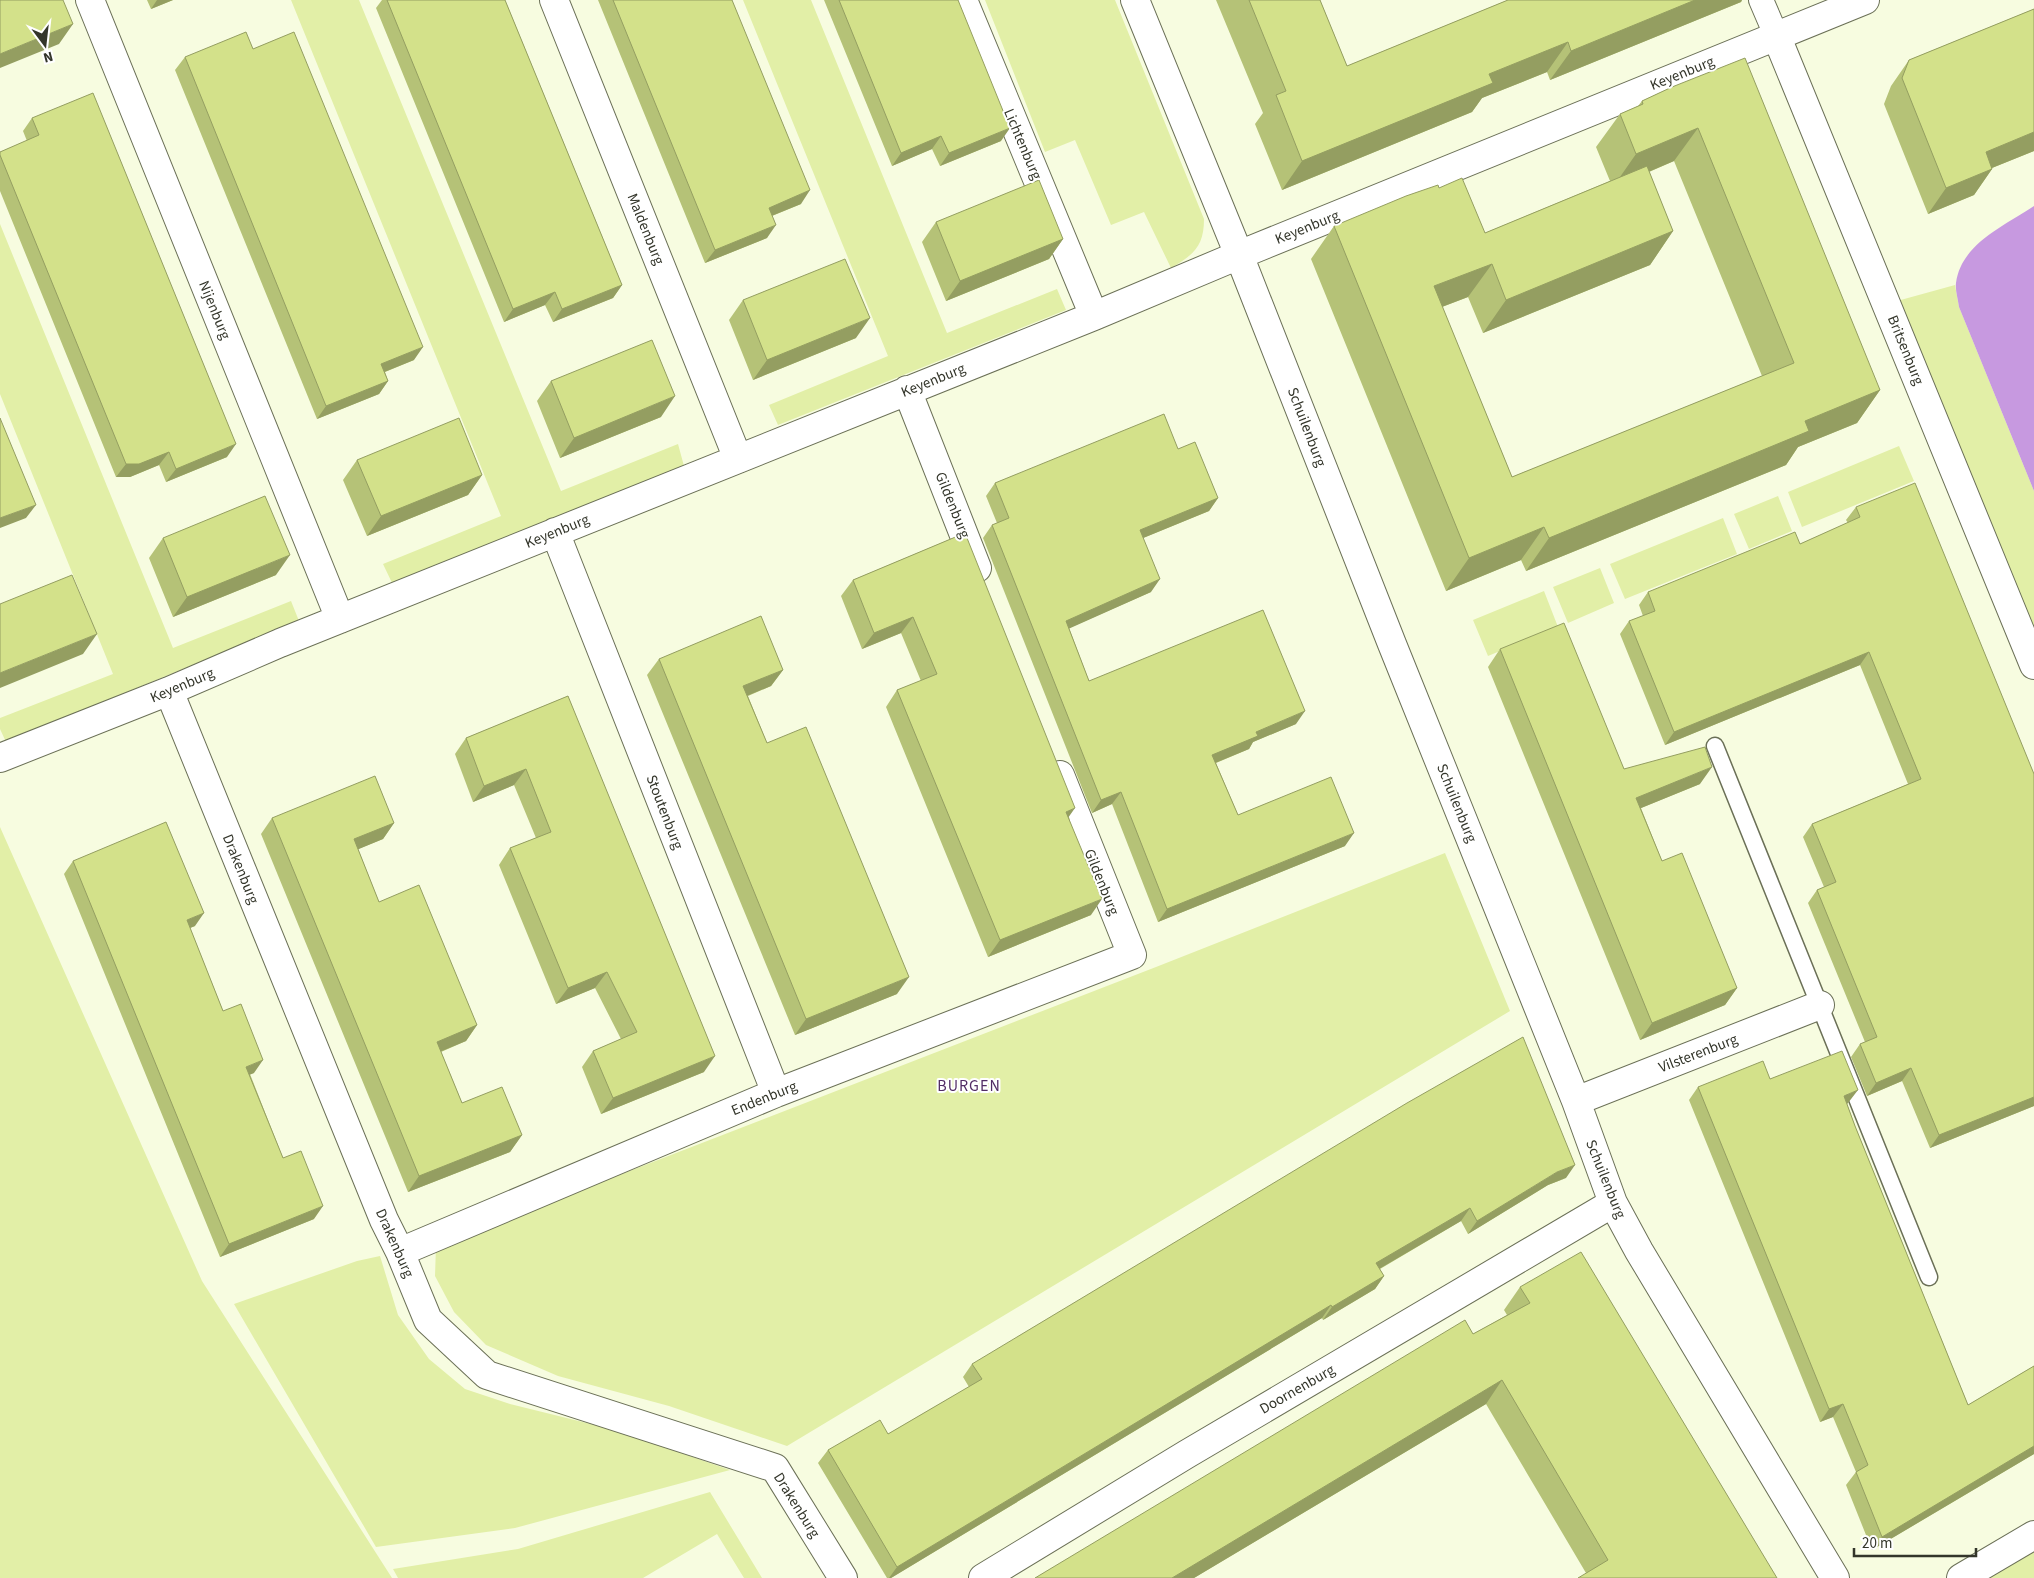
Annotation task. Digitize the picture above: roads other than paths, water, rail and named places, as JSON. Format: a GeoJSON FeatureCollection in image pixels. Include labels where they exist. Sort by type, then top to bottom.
{"type":"FeatureCollection","features":[{"type":"Feature","properties":{"kind":"street","name":"Nijenburg"},"geometry":{"type":"LineString","coordinates":[[90,0],[340,619]]}},
{"type":"Feature","properties":{"kind":"street","name":"Maldenburg"},"geometry":{"type":"LineString","coordinates":[[554,0],[738,459]]}},
{"type":"Feature","properties":{"kind":"street","name":"Lichtenburg"},"geometry":{"type":"LineString","coordinates":[[963,0],[1094,316]]}},
{"type":"Feature","properties":{"kind":"street","name":"Schuilenburg"},"geometry":{"type":"LineString","coordinates":[[1135,0],[1239,254],[1576,1101],[1613,1203],[1639,1252],[1835,1578]]}},
{"type":"Feature","properties":{"kind":"street"},"geometry":{"type":"LineString","coordinates":[[1760,0],[1776,35]]}},
{"type":"Feature","properties":{"kind":"street","name":"Keyenburg"},"geometry":{"type":"LineString","coordinates":[[0,758],[169,691],[280,643],[1094,316],[1239,254],[1865,0]]}},
{"type":"Feature","properties":{"kind":"street","name":"Britsenburg"},"geometry":{"type":"LineString","coordinates":[[1776,35],[2034,665]]}},
{"type":"Feature","properties":{"kind":"street","name":"Gildenburg"},"geometry":{"type":"LineString","coordinates":[[907,390],[988,594]]}},
{"type":"Feature","properties":{"kind":"street","name":"Stoutenburg"},"geometry":{"type":"LineString","coordinates":[[555,532],[776,1093]]}},
{"type":"Feature","properties":{"kind":"street","name":"Drakenburg"},"geometry":{"type":"LineString","coordinates":[[169,691],[384,1220],[400,1252],[428,1320],[487,1375],[775,1468],[843,1578]]}},
{"type":"Feature","properties":{"kind":"street","name":"Gildenburg"},"geometry":{"type":"LineString","coordinates":[[1050,751],[1132,955]]}},
{"type":"Feature","properties":{"kind":"street","name":"Endenburg"},"geometry":{"type":"LineString","coordinates":[[400,1252],[776,1093],[1132,955]]}},
{"type":"Feature","properties":{"kind":"street","name":"Vilsterenburg"},"geometry":{"type":"LineString","coordinates":[[1576,1101],[1820,1005]]}},
{"type":"Feature","properties":{"kind":"street","name":"Doornenburg"},"geometry":{"type":"LineString","coordinates":[[983,1578],[1187,1454],[1613,1203]]}},
{"type":"Feature","properties":{"kind":"street"},"geometry":{"type":"LineString","coordinates":[[1961,1578],[2034,1535]]}},
{"type":"Feature","properties":{"kind":"lane"},"geometry":{"type":"LineString","coordinates":[[1715,746],[1929,1277]]}},
{"type":"Feature","properties":{"kind":"district","name":"BURGEN"},"geometry":{"type":"Point","coordinates":[969,1085]}}]}
